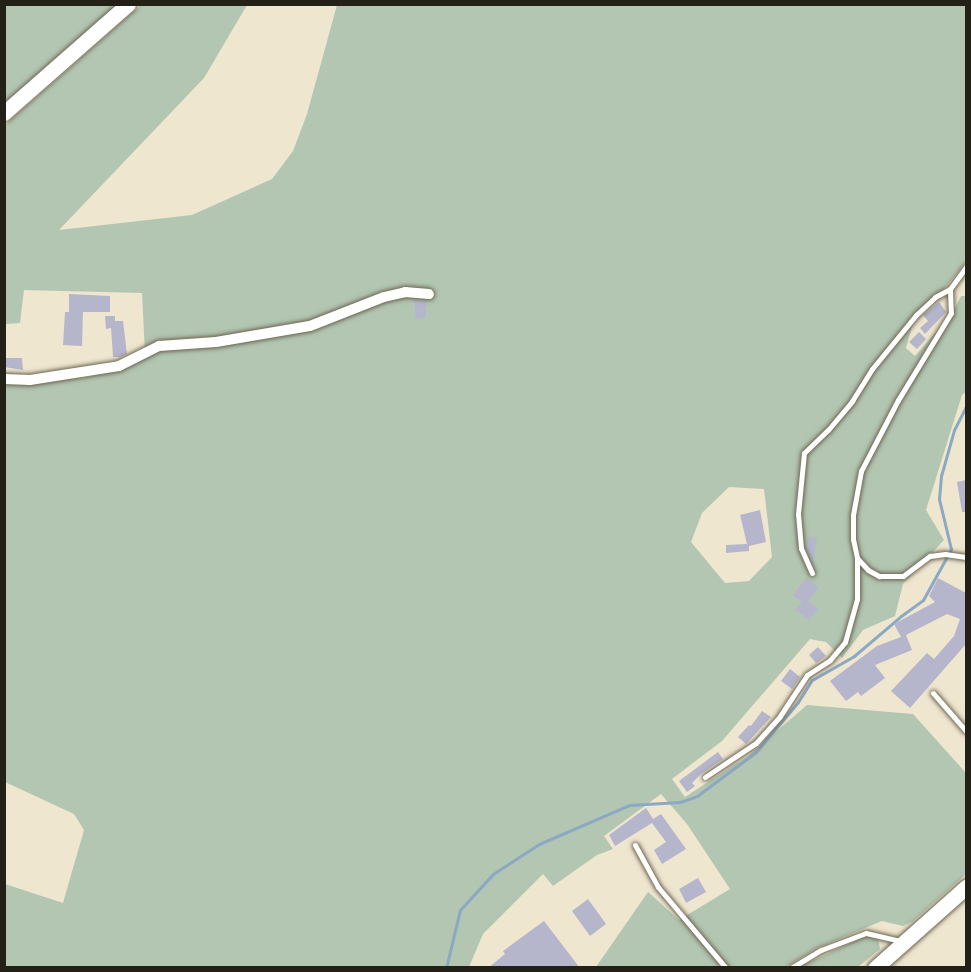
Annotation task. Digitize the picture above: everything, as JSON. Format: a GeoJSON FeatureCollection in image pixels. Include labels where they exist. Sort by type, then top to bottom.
{"type":"FeatureCollection","features":[{"type":"Feature","properties":{"kind":"main road"},"geometry":{"type":"LineString","coordinates":[[4,113],[128,4]]}},
{"type":"Feature","properties":{"kind":"main road"},"geometry":{"type":"LineString","coordinates":[[875,968],[966,887]]}},
{"type":"Feature","properties":{"kind":"street"},"geometry":{"type":"LineString","coordinates":[[4,379],[30,380],[119,366],[159,346],[216,342],[287,331],[347,313],[384,297],[405,292],[429,294]]}},
{"type":"Feature","properties":{"kind":"lane"},"geometry":{"type":"LineString","coordinates":[[812,573],[801,548],[798,514],[804,453],[852,401],[872,369],[916,315],[935,297],[950,289],[966,267]]}},
{"type":"Feature","properties":{"kind":"lane"},"geometry":{"type":"LineString","coordinates":[[705,777],[756,743],[780,716],[807,675],[830,660],[845,642],[856,599],[857,558],[853,539],[853,515],[861,471],[898,400],[951,312],[950,289]]}},
{"type":"Feature","properties":{"kind":"lane"},"geometry":{"type":"LineString","coordinates":[[857,558],[868,570],[891,577],[903,576],[930,556],[955,554],[966,557]]}},
{"type":"Feature","properties":{"kind":"lane"},"geometry":{"type":"LineString","coordinates":[[933,693],[966,731]]}},
{"type":"Feature","properties":{"kind":"lane"},"geometry":{"type":"LineString","coordinates":[[635,845],[658,887],[726,968]]}},
{"type":"Feature","properties":{"kind":"lane"},"geometry":{"type":"LineString","coordinates":[[791,968],[821,950],[866,933],[906,942]]}},
{"type":"Feature","properties":{"kind":"green space"},"geometry":{"type":"Polygon","coordinates":[[[10,4],[118,5],[5,104],[5,7],[10,4]]]}},
{"type":"Feature","properties":{"kind":"green space"},"geometry":{"type":"Polygon","coordinates":[[[141,5],[247,5],[204,78],[59,230],[192,215],[272,179],[293,151],[307,114],[337,5],[966,5],[966,262],[938,296],[914,320],[906,348],[915,356],[952,314],[961,296],[966,296],[966,392],[962,395],[926,510],[944,540],[903,584],[895,616],[863,630],[842,658],[826,642],[810,639],[722,741],[672,779],[685,797],[748,756],[807,705],[913,714],[966,773],[966,874],[912,922],[903,926],[882,921],[819,947],[785,967],[596,967],[648,892],[679,920],[730,889],[687,824],[661,794],[604,836],[613,849],[597,855],[553,886],[543,874],[483,934],[469,967],[5,967],[5,884],[63,903],[84,830],[74,814],[5,782],[5,380],[30,382],[89,377],[126,364],[145,353],[142,293],[24,290],[20,323],[5,324],[4,126],[141,5]],[[729,487],[702,513],[691,542],[725,583],[749,581],[772,557],[764,489],[729,487]]]}},
{"type":"Feature","properties":{"kind":"green space"},"geometry":{"type":"Polygon","coordinates":[[[868,935],[878,937],[880,949],[858,967],[797,968],[868,935]]]}},
{"type":"Feature","properties":{"kind":"building"},"geometry":{"type":"Polygon","coordinates":[[[69,294],[110,296],[110,312],[83,312],[82,346],[63,345],[65,312],[69,312],[69,294]]]}},
{"type":"Feature","properties":{"kind":"building"},"geometry":{"type":"Polygon","coordinates":[[[415,300],[426,301],[426,318],[415,319],[415,300]]]}},
{"type":"Feature","properties":{"kind":"building"},"geometry":{"type":"Polygon","coordinates":[[[939,302],[946,312],[925,334],[920,328],[928,321],[923,315],[939,302]]]}},
{"type":"Feature","properties":{"kind":"building"},"geometry":{"type":"Polygon","coordinates":[[[105,316],[115,316],[115,321],[123,321],[127,354],[113,357],[111,328],[106,329],[105,316]]]}},
{"type":"Feature","properties":{"kind":"building"},"geometry":{"type":"Polygon","coordinates":[[[919,332],[926,339],[917,349],[909,342],[919,332]]]}},
{"type":"Feature","properties":{"kind":"building"},"geometry":{"type":"Polygon","coordinates":[[[4,358],[22,358],[23,370],[4,367],[4,358]]]}},
{"type":"Feature","properties":{"kind":"building"},"geometry":{"type":"Polygon","coordinates":[[[966,480],[966,512],[962,512],[957,482],[966,480]]]}},
{"type":"Feature","properties":{"kind":"building"},"geometry":{"type":"Polygon","coordinates":[[[760,510],[766,542],[749,546],[749,551],[726,553],[726,545],[747,544],[740,515],[760,510]]]}},
{"type":"Feature","properties":{"kind":"building"},"geometry":{"type":"Polygon","coordinates":[[[809,536],[817,538],[813,563],[806,548],[809,536]]]}},
{"type":"Feature","properties":{"kind":"building"},"geometry":{"type":"Polygon","coordinates":[[[806,578],[819,587],[808,601],[818,609],[809,620],[795,610],[802,602],[793,595],[806,578]]]}},
{"type":"Feature","properties":{"kind":"building"},"geometry":{"type":"Polygon","coordinates":[[[938,578],[966,593],[966,644],[910,708],[891,691],[927,653],[934,659],[954,636],[960,619],[947,614],[906,635],[912,650],[875,665],[885,678],[861,696],[858,692],[846,701],[830,681],[877,646],[901,637],[894,624],[935,602],[929,596],[938,578]]]}},
{"type":"Feature","properties":{"kind":"building"},"geometry":{"type":"Polygon","coordinates":[[[818,647],[826,656],[816,663],[809,655],[818,647]]]}},
{"type":"Feature","properties":{"kind":"building"},"geometry":{"type":"Polygon","coordinates":[[[790,669],[800,677],[792,689],[781,681],[790,669]]]}},
{"type":"Feature","properties":{"kind":"building"},"geometry":{"type":"Polygon","coordinates":[[[762,711],[771,717],[746,744],[738,737],[749,725],[751,726],[762,711]]]}},
{"type":"Feature","properties":{"kind":"building"},"geometry":{"type":"Polygon","coordinates":[[[718,752],[723,759],[702,773],[692,783],[695,786],[687,792],[679,781],[718,752]]]}},
{"type":"Feature","properties":{"kind":"building"},"geometry":{"type":"Polygon","coordinates":[[[646,808],[653,819],[661,814],[686,849],[662,864],[654,850],[666,842],[652,823],[615,846],[609,835],[646,808]]]}},
{"type":"Feature","properties":{"kind":"building"},"geometry":{"type":"Polygon","coordinates":[[[698,878],[706,892],[686,903],[679,889],[698,878]]]}},
{"type":"Feature","properties":{"kind":"building"},"geometry":{"type":"Polygon","coordinates":[[[588,899],[606,924],[590,936],[572,911],[588,899]]]}},
{"type":"Feature","properties":{"kind":"building"},"geometry":{"type":"Polygon","coordinates":[[[544,921],[580,968],[488,968],[505,954],[503,951],[544,921]]]}},
{"type":"Feature","properties":{"kind":"waterway"},"geometry":{"type":"LineString","coordinates":[[446,968],[460,910],[493,874],[539,844],[629,805],[680,802],[697,796],[756,752],[798,702],[812,680],[854,656],[923,600],[951,549],[939,499],[941,476],[954,430],[966,406]]}}]}
